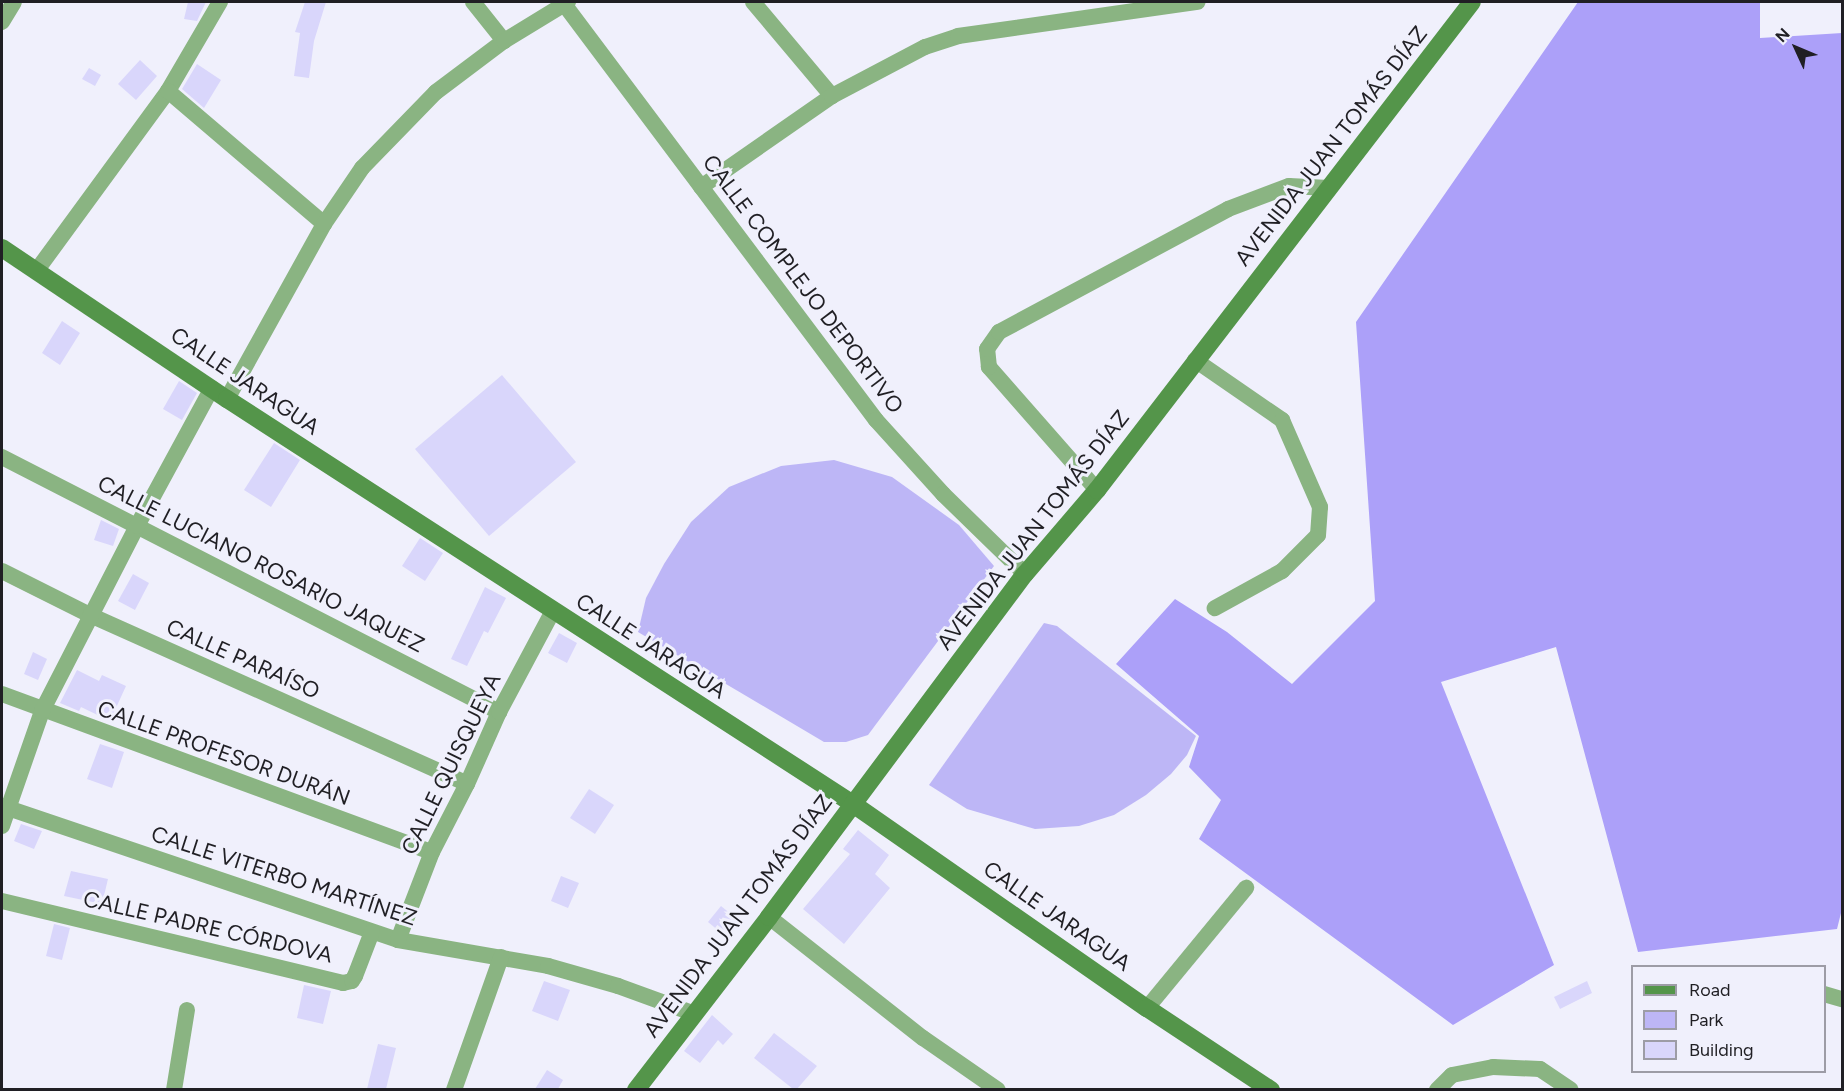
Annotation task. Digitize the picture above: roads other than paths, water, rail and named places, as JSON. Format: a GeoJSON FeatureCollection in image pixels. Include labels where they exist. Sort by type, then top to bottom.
{"type":"FeatureCollection","features":[{"type":"Feature","properties":{"kind":"street"},"geometry":{"type":"LineString","coordinates":[[2,22],[14,2]]}},
{"type":"Feature","properties":{"kind":"street"},"geometry":{"type":"LineString","coordinates":[[37,270],[168,91],[220,2]]}},
{"type":"Feature","properties":{"kind":"street"},"geometry":{"type":"LineString","coordinates":[[473,2],[504,41]]}},
{"type":"Feature","properties":{"kind":"street"},"geometry":{"type":"LineString","coordinates":[[753,2],[832,96]]}},
{"type":"Feature","properties":{"kind":"street"},"geometry":{"type":"LineString","coordinates":[[701,187],[832,96],[925,47],[958,36],[1198,2]]}},
{"type":"Feature","properties":{"kind":"street","name":"AVENIDA JUAN TOMÁS DÍAZ"},"geometry":{"type":"LineString","coordinates":[[636,1089],[769,917],[1025,574],[1097,490],[1472,2]]}},
{"type":"Feature","properties":{"kind":"street"},"geometry":{"type":"LineString","coordinates":[[2,826],[4,807],[42,711],[137,526],[324,224],[362,168],[436,92],[504,41],[566,3]]}},
{"type":"Feature","properties":{"kind":"street","name":"CALLE COMPLEJO DEPORTIVO"},"geometry":{"type":"LineString","coordinates":[[566,3],[876,420],[943,494],[1025,574]]}},
{"type":"Feature","properties":{"kind":"street"},"geometry":{"type":"LineString","coordinates":[[168,91],[324,224]]}},
{"type":"Feature","properties":{"kind":"street"},"geometry":{"type":"LineString","coordinates":[[1097,490],[989,367],[987,349],[999,332],[1228,209],[1289,186],[1329,188]]}},
{"type":"Feature","properties":{"kind":"street","name":"CALLE JARAGUA"},"geometry":{"type":"LineString","coordinates":[[2,248],[220,394],[853,804],[1147,1008],[1271,1089]]}},
{"type":"Feature","properties":{"kind":"street"},"geometry":{"type":"LineString","coordinates":[[1195,360],[1282,420],[1320,507],[1318,535],[1282,571],[1215,608]]}},
{"type":"Feature","properties":{"kind":"street","name":"CALLE LUCIANO ROSARIO JAQUEZ"},"geometry":{"type":"LineString","coordinates":[[2,457],[499,712]]}},
{"type":"Feature","properties":{"kind":"street","name":"CALLE PARAÍSO"},"geometry":{"type":"LineString","coordinates":[[2,571],[90,615],[467,784]]}},
{"type":"Feature","properties":{"kind":"street","name":"CALLE QUISQUEYA"},"geometry":{"type":"LineString","coordinates":[[398,940],[432,852],[467,784],[499,712],[553,611]]}},
{"type":"Feature","properties":{"kind":"street","name":"CALLE PROFESOR DURÁN"},"geometry":{"type":"LineString","coordinates":[[2,694],[42,711],[432,852]]}},
{"type":"Feature","properties":{"kind":"street","name":"CALLE VITERBO MARTÍNEZ"},"geometry":{"type":"LineString","coordinates":[[4,807],[398,940],[548,966],[618,986],[695,1014]]}},
{"type":"Feature","properties":{"kind":"street"},"geometry":{"type":"LineString","coordinates":[[1147,1008],[1246,888]]}},
{"type":"Feature","properties":{"kind":"street","name":"CALLE PADRE CÓRDOVA"},"geometry":{"type":"LineString","coordinates":[[2,901],[343,983],[352,981],[355,976],[372,932]]}},
{"type":"Feature","properties":{"kind":"street"},"geometry":{"type":"LineString","coordinates":[[769,917],[922,1038],[998,1089]]}},
{"type":"Feature","properties":{"kind":"street"},"geometry":{"type":"LineString","coordinates":[[454,1089],[501,957]]}},
{"type":"Feature","properties":{"kind":"street"},"geometry":{"type":"LineString","coordinates":[[1826,995],[1842,999]]}},
{"type":"Feature","properties":{"kind":"street"},"geometry":{"type":"LineString","coordinates":[[174,1089],[187,1010]]}},
{"type":"Feature","properties":{"kind":"street"},"geometry":{"type":"LineString","coordinates":[[1437,1089],[1452,1075],[1494,1067],[1540,1069],[1571,1089]]}}]}
